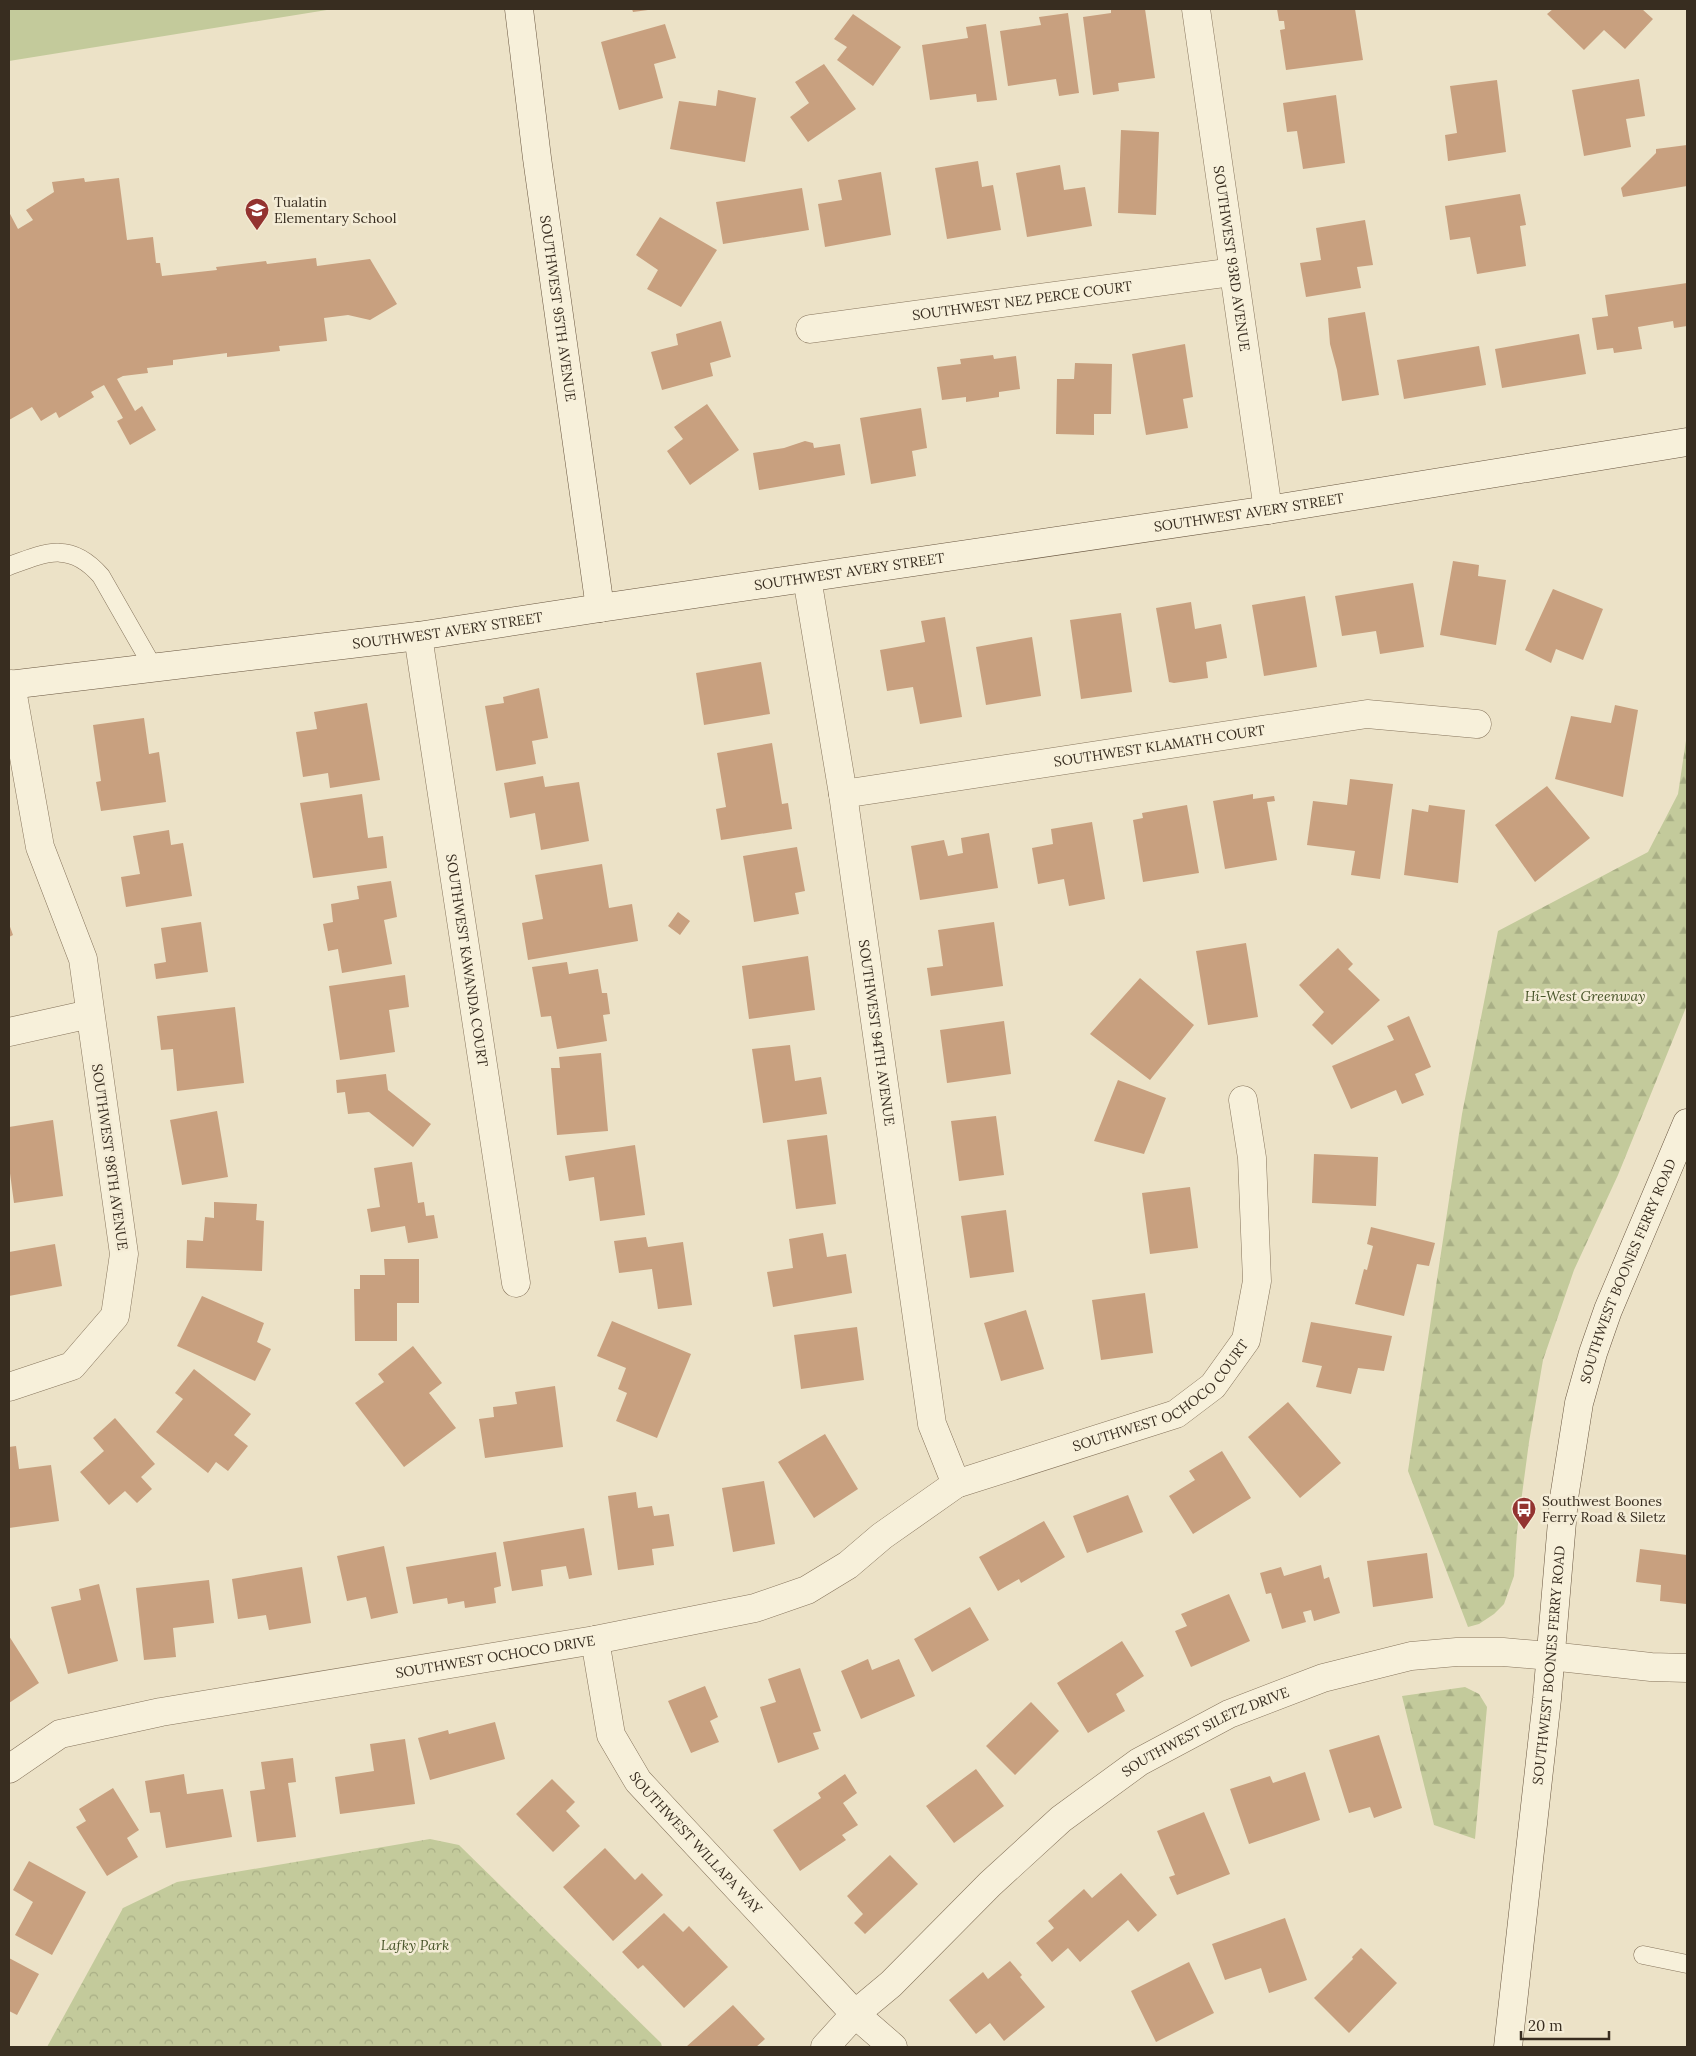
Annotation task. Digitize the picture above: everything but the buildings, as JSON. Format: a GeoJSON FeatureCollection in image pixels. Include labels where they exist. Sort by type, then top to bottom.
{"type":"FeatureCollection","features":[{"type":"Feature","properties":{"kind":"street","name":"SOUTHWEST 95TH AVENUE"},"geometry":{"type":"LineString","coordinates":[[519,9],[537,158],[600,608]]}},
{"type":"Feature","properties":{"kind":"street","name":"SOUTHWEST 93RD AVENUE"},"geometry":{"type":"LineString","coordinates":[[1196,9],[1268,510]]}},
{"type":"Feature","properties":{"kind":"street","name":"SOUTHWEST NEZ PERCE COURT"},"geometry":{"type":"LineString","coordinates":[[810,328],[1233,272]]}},
{"type":"Feature","properties":{"kind":"street","name":"SOUTHWEST AVERY STREET"},"geometry":{"type":"LineString","coordinates":[[10,685],[418,636],[1268,510],[1687,442]]}},
{"type":"Feature","properties":{"kind":"street","name":"SOUTHWEST 94TH AVENUE"},"geometry":{"type":"LineString","coordinates":[[808,578],[843,794],[932,1424],[956,1484]]}},
{"type":"Feature","properties":{"kind":"street","name":"SOUTHWEST KAWANDA COURT"},"geometry":{"type":"LineString","coordinates":[[418,636],[516,1283]]}},
{"type":"Feature","properties":{"kind":"street","name":"SOUTHWEST 98TH AVENUE"},"geometry":{"type":"LineString","coordinates":[[9,1387],[72,1366],[115,1316],[124,1254],[83,959],[40,847],[10,685]]}},
{"type":"Feature","properties":{"kind":"street","name":"SOUTHWEST KLAMATH COURT"},"geometry":{"type":"LineString","coordinates":[[843,794],[1367,714],[1478,724]]}},
{"type":"Feature","properties":{"kind":"street"},"geometry":{"type":"LineString","coordinates":[[9,1032],[90,1014]]}},
{"type":"Feature","properties":{"kind":"street","name":"SOUTHWEST OCHOCO COURT"},"geometry":{"type":"LineString","coordinates":[[956,1484],[1176,1414],[1213,1386],[1246,1340],[1257,1281],[1252,1158],[1243,1100]]}},
{"type":"Feature","properties":{"kind":"street","name":"SOUTHWEST BOONES FERRY ROAD"},"geometry":{"type":"LineString","coordinates":[[1508,2047],[1550,1656],[1564,1498],[1579,1403],[1593,1353],[1608,1310],[1687,1123]]}},
{"type":"Feature","properties":{"kind":"street","name":"SOUTHWEST OCHOCO DRIVE"},"geometry":{"type":"LineString","coordinates":[[9,1769],[60,1734],[92,1726],[161,1712],[595,1640],[755,1608],[807,1590],[848,1565],[882,1536],[956,1484]]}},
{"type":"Feature","properties":{"kind":"street","name":"SOUTHWEST WILLAPA WAY"},"geometry":{"type":"LineString","coordinates":[[595,1640],[611,1735],[638,1781],[855,2014],[893,2047]]}},
{"type":"Feature","properties":{"kind":"street","name":"SOUTHWEST SILETZ DRIVE"},"geometry":{"type":"LineString","coordinates":[[826,2047],[855,2014],[890,1984],[990,1884],[1061,1819],[1139,1762],[1229,1714],[1324,1678],[1412,1656],[1457,1652],[1550,1656],[1651,1667],[1687,1668]]}},
{"type":"Feature","properties":{"kind":"lane"},"geometry":{"type":"LineString","coordinates":[[9,566],[49,552],[64,552],[78,556],[91,565],[101,576],[153,667]]}},
{"type":"Feature","properties":{"kind":"lane"},"geometry":{"type":"LineString","coordinates":[[1643,1955],[1687,1964]]}},
{"type":"Feature","properties":{"kind":"green space"},"geometry":{"type":"Polygon","coordinates":[[[9,9],[333,9],[9,61],[9,9]]]}},
{"type":"Feature","properties":{"kind":"green space","name":"Hi-West Greenway"},"geometry":{"type":"Polygon","coordinates":[[[1687,734],[1687,1005],[1618,1175],[1574,1270],[1543,1360],[1529,1442],[1517,1532],[1514,1576],[1504,1604],[1494,1614],[1479,1624],[1468,1627],[1408,1471],[1462,1114],[1498,931],[1648,852],[1678,794],[1687,734]]]}},
{"type":"Feature","properties":{"kind":"green space"},"geometry":{"type":"Polygon","coordinates":[[[1465,1687],[1479,1694],[1487,1707],[1475,1839],[1434,1825],[1402,1696],[1465,1687]]]}},
{"type":"Feature","properties":{"kind":"green space","name":"Lafky Park"},"geometry":{"type":"Polygon","coordinates":[[[430,1839],[459,1845],[661,2043],[662,2047],[47,2047],[123,1908],[177,1882],[430,1839]]]}},
{"type":"Feature","properties":{"kind":"place","name":"Tualatin Elementary School"},"geometry":{"type":"Point","coordinates":[257,231]}},
{"type":"Feature","properties":{"kind":"place","name":"Southwest Boones Ferry Road & Siletz"},"geometry":{"type":"Point","coordinates":[1524,1530]}}]}
